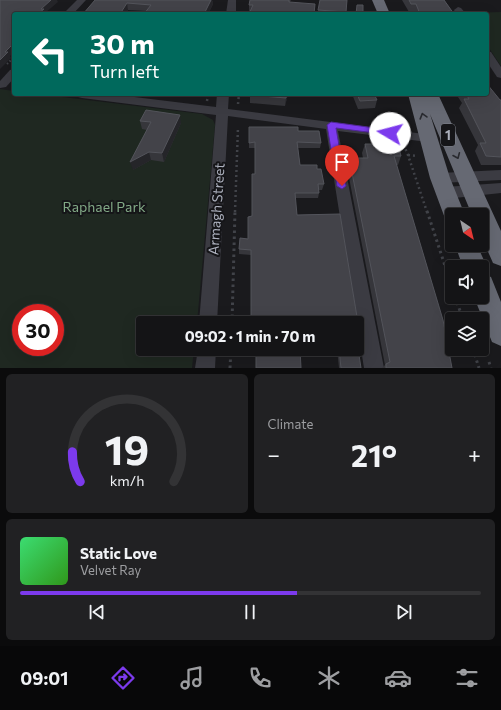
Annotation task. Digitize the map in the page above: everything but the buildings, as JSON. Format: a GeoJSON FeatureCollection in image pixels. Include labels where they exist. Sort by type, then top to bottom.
{"type":"FeatureCollection","features":[{"type":"Feature","properties":{"kind":"highway"},"geometry":{"type":"LineString","coordinates":[[378,0],[383,12]]}},
{"type":"Feature","properties":{"kind":"highway"},"geometry":{"type":"LineString","coordinates":[[388,0],[394,12]]}},
{"type":"Feature","properties":{"kind":"highway","name":"1"},"geometry":{"type":"LineString","coordinates":[[417,96],[442,185],[451,208]]}},
{"type":"Feature","properties":{"kind":"highway","name":"1"},"geometry":{"type":"LineString","coordinates":[[431,96],[501,256]]}},
{"type":"Feature","properties":{"kind":"highway"},"geometry":{"type":"LineString","coordinates":[[489,303],[501,333]]}},
{"type":"Feature","properties":{"kind":"street"},"geometry":{"type":"LineString","coordinates":[[70,12],[82,0]]}},
{"type":"Feature","properties":{"kind":"street"},"geometry":{"type":"LineString","coordinates":[[230,12],[232,0]]}},
{"type":"Feature","properties":{"kind":"street"},"geometry":{"type":"LineString","coordinates":[[489,57],[501,76]]}},
{"type":"Feature","properties":{"kind":"street"},"geometry":{"type":"LineString","coordinates":[[1,85],[12,74]]}},
{"type":"Feature","properties":{"kind":"street"},"geometry":{"type":"LineString","coordinates":[[1,85],[12,86]]}},
{"type":"Feature","properties":{"kind":"street"},"geometry":{"type":"LineString","coordinates":[[98,96],[428,138]]}},
{"type":"Feature","properties":{"kind":"street","name":"Armagh Street"},"geometry":{"type":"LineString","coordinates":[[208,316],[223,96]]}},
{"type":"Feature","properties":{"kind":"street"},"geometry":{"type":"LineString","coordinates":[[331,125],[374,368]]}},
{"type":"Feature","properties":{"kind":"street"},"geometry":{"type":"LineString","coordinates":[[442,185],[469,183],[501,175]]}},
{"type":"Feature","properties":{"kind":"street"},"geometry":{"type":"LineString","coordinates":[[469,183],[501,188]]}},
{"type":"Feature","properties":{"kind":"street"},"geometry":{"type":"LineString","coordinates":[[205,368],[206,356]]}},
{"type":"Feature","properties":{"kind":"path"},"geometry":{"type":"LineString","coordinates":[[238,106],[239,96]]}},
{"type":"Feature","properties":{"kind":"path"},"geometry":{"type":"LineString","coordinates":[[232,316],[238,128]]}},
{"type":"Feature","properties":{"kind":"path"},"geometry":{"type":"LineString","coordinates":[[399,144],[405,148],[408,155],[445,266]]}},
{"type":"Feature","properties":{"kind":"path"},"geometry":{"type":"LineString","coordinates":[[408,155],[423,156]]}},
{"type":"Feature","properties":{"kind":"path"},"geometry":{"type":"LineString","coordinates":[[230,368],[231,356]]}},
{"type":"Feature","properties":{"kind":"path"},"geometry":{"type":"LineString","coordinates":[[475,356],[479,368]]}},
{"type":"Feature","properties":{"kind":"path"},"geometry":{"type":"LineString","coordinates":[[489,362],[491,368]]}},
{"type":"Feature","properties":{"kind":"green space"},"geometry":{"type":"Polygon","coordinates":[[[489,12],[501,12],[501,66],[489,48],[489,12]]]}},
{"type":"Feature","properties":{"kind":"green space","name":"Raphael Park"},"geometry":{"type":"Polygon","coordinates":[[[0,89],[12,91],[12,96],[54,96],[202,114],[213,120],[215,125],[198,316],[136,316],[136,356],[193,356],[192,368],[0,368],[0,89]]]}},
{"type":"Feature","properties":{"kind":"route"},"geometry":{"type":"LineString","coordinates":[[342,186],[331,125],[390,133]]}}]}
